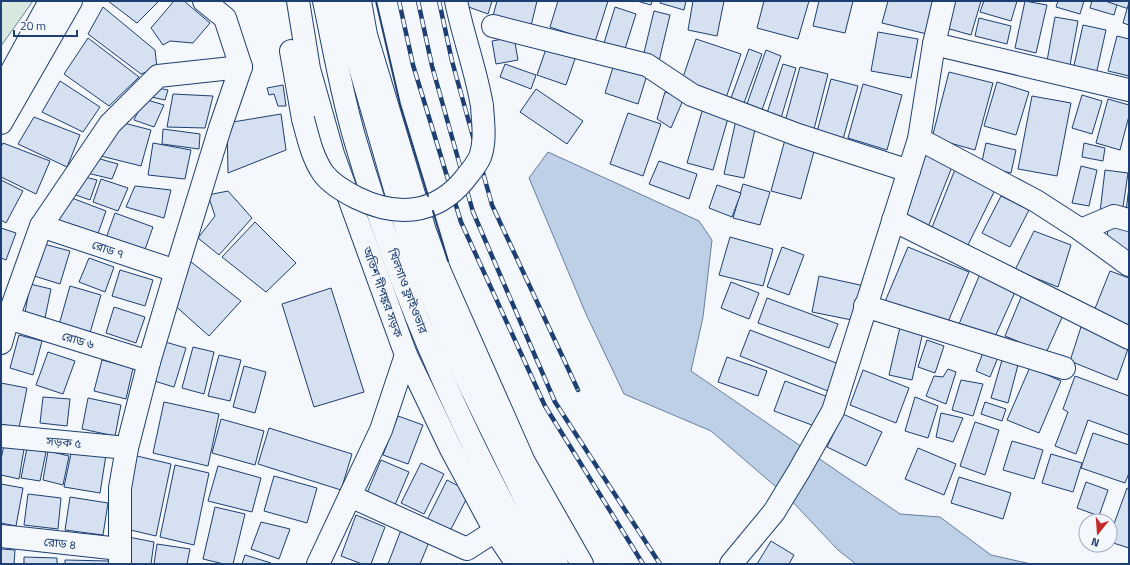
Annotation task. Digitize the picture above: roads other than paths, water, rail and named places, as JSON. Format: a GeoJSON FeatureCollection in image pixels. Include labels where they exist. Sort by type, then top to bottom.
{"type":"FeatureCollection","features":[{"type":"Feature","properties":{"kind":"street"},"geometry":{"type":"LineString","coordinates":[[1,91],[50,1]]}},
{"type":"Feature","properties":{"kind":"street"},"geometry":{"type":"LineString","coordinates":[[1,123],[71,1]]}},
{"type":"Feature","properties":{"kind":"street"},"geometry":{"type":"LineString","coordinates":[[120,556],[120,488],[127,448],[176,272],[220,128],[241,67],[225,18],[204,1]]}},
{"type":"Feature","properties":{"kind":"street"},"geometry":{"type":"LineString","coordinates":[[284,1],[303,119],[316,158],[324,174],[343,190],[363,201],[391,210],[404,210],[423,207],[446,196],[459,186],[475,168],[480,156],[484,127],[482,106],[475,72],[456,1]]}},
{"type":"Feature","properties":{"kind":"street","name":"অতিশ দীপঙ্কর সড়ক"},"geometry":{"type":"LineString","coordinates":[[298,1],[309,69],[333,154],[406,355],[451,449],[495,531],[517,564]]}},
{"type":"Feature","properties":{"kind":"street","name":"খিলগাও ফ্লাইওভার"},"geometry":{"type":"LineString","coordinates":[[324,1],[356,143],[406,291],[466,430],[502,503],[536,564]]}},
{"type":"Feature","properties":{"kind":"street","name":"খিলগাও ফ্লাইওভার"},"geometry":{"type":"LineString","coordinates":[[345,1],[358,61],[407,231],[417,260],[457,359],[557,564]]}},
{"type":"Feature","properties":{"kind":"street"},"geometry":{"type":"LineString","coordinates":[[360,1],[366,35],[425,230],[440,272],[524,462],[582,564]]}},
{"type":"Feature","properties":{"kind":"street"},"geometry":{"type":"LineString","coordinates":[[731,564],[774,512],[800,471],[833,411],[919,139],[934,44],[944,1]]}},
{"type":"Feature","properties":{"kind":"street"},"geometry":{"type":"LineString","coordinates":[[493,26],[647,65],[692,95],[798,135],[909,171]]}},
{"type":"Feature","properties":{"kind":"street"},"geometry":{"type":"LineString","coordinates":[[934,44],[1129,90]]}},
{"type":"Feature","properties":{"kind":"street"},"geometry":{"type":"LineString","coordinates":[[1,344],[8,318],[41,226],[110,124],[158,76],[241,67]]}},
{"type":"Feature","properties":{"kind":"street"},"geometry":{"type":"LineString","coordinates":[[919,139],[1036,201],[1081,230],[1129,265]]}},
{"type":"Feature","properties":{"kind":"street"},"geometry":{"type":"LineString","coordinates":[[1081,230],[1114,216],[1129,220]]}},
{"type":"Feature","properties":{"kind":"street"},"geometry":{"type":"LineString","coordinates":[[893,220],[1129,338]]}},
{"type":"Feature","properties":{"kind":"street","name":"রোড ৭"},"geometry":{"type":"LineString","coordinates":[[41,226],[176,272]]}},
{"type":"Feature","properties":{"kind":"street"},"geometry":{"type":"LineString","coordinates":[[866,306],[1064,368]]}},
{"type":"Feature","properties":{"kind":"street","name":"রোড ৬"},"geometry":{"type":"LineString","coordinates":[[8,318],[150,362]]}},
{"type":"Feature","properties":{"kind":"street"},"geometry":{"type":"LineString","coordinates":[[318,564],[381,430],[406,355]]}},
{"type":"Feature","properties":{"kind":"street","name":"সড়ক ৫"},"geometry":{"type":"LineString","coordinates":[[1,436],[127,448]]}},
{"type":"Feature","properties":{"kind":"street"},"geometry":{"type":"LineString","coordinates":[[350,496],[467,549],[495,531]]}},
{"type":"Feature","properties":{"kind":"street","name":"রোড ৪"},"geometry":{"type":"LineString","coordinates":[[1,536],[120,556]]}},
{"type":"Feature","properties":{"kind":"water"},"geometry":{"type":"Polygon","coordinates":[[[548,152],[699,221],[712,240],[703,317],[691,371],[900,514],[940,517],[991,555],[1031,564],[856,564],[838,550],[789,498],[711,431],[624,394],[586,314],[529,178],[548,152]]]}},
{"type":"Feature","properties":{"kind":"railway"},"geometry":{"type":"LineString","coordinates":[[399,1],[413,65],[461,222],[545,406],[643,564]]}},
{"type":"Feature","properties":{"kind":"railway"},"geometry":{"type":"LineString","coordinates":[[418,1],[432,66],[473,212],[555,402],[660,564]]}},
{"type":"Feature","properties":{"kind":"railway"},"geometry":{"type":"LineString","coordinates":[[439,1],[452,61],[492,205],[578,390]]}}]}
